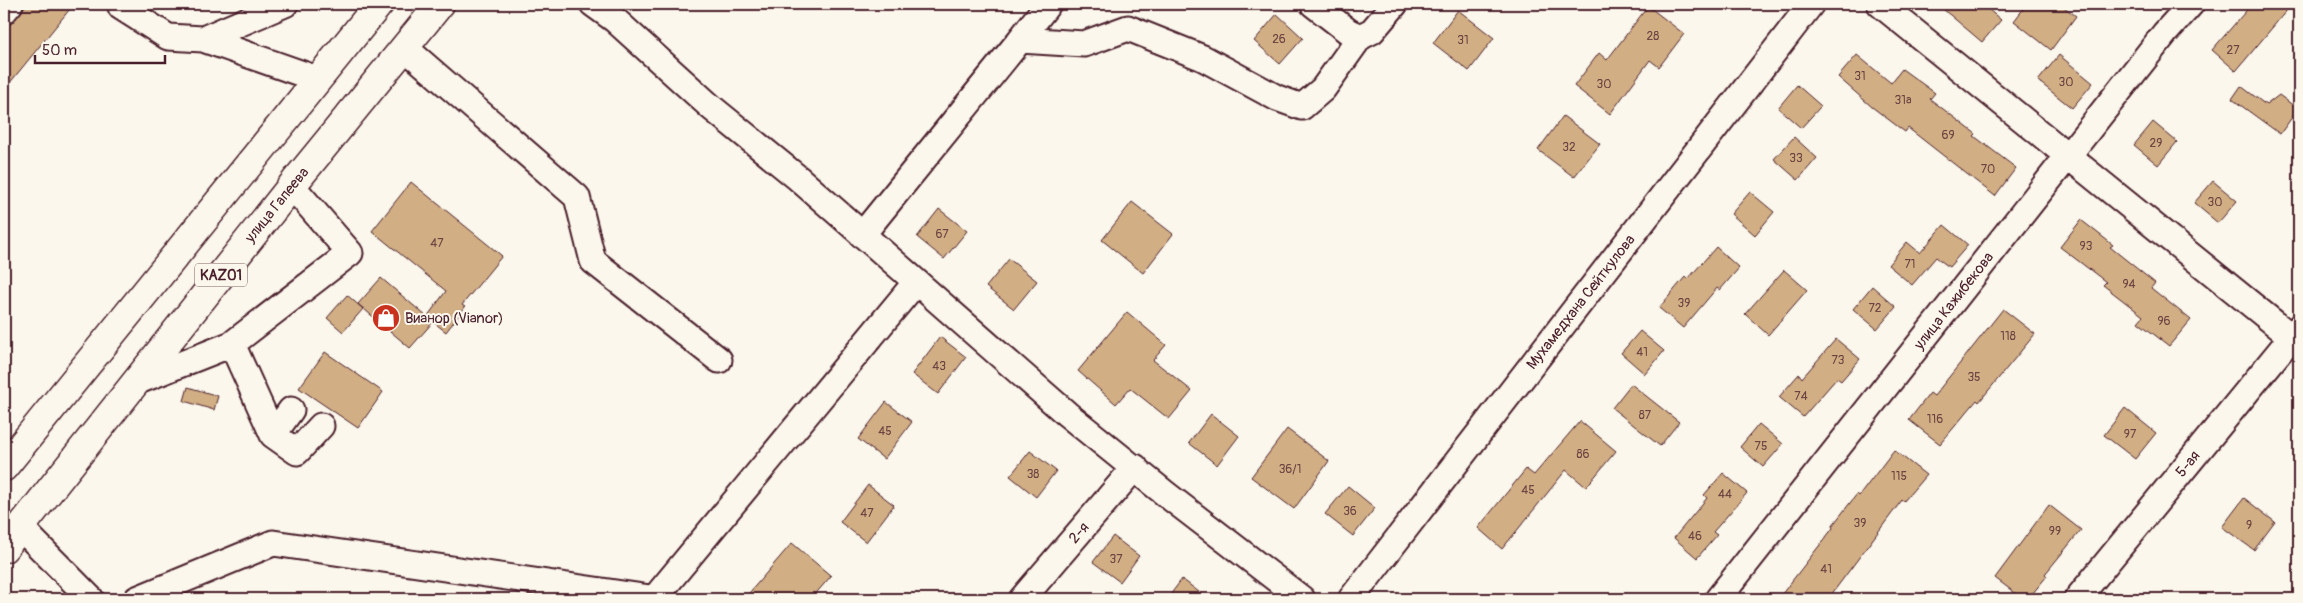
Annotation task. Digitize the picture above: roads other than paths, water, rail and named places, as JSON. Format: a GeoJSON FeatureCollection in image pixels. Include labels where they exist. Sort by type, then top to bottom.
{"type":"FeatureCollection","features":[{"type":"Feature","properties":{"kind":"highway","name":"KАZ01"},"geometry":{"type":"LineString","coordinates":[[4,468],[379,4]]}},
{"type":"Feature","properties":{"kind":"highway","name":"улица Гапеева"},"geometry":{"type":"LineString","coordinates":[[12,538],[292,186],[440,4]]}},
{"type":"Feature","properties":{"kind":"street"},"geometry":{"type":"LineString","coordinates":[[4,11],[10,4]]}},
{"type":"Feature","properties":{"kind":"street"},"geometry":{"type":"LineString","coordinates":[[203,39],[285,4]]}},
{"type":"Feature","properties":{"kind":"street"},"geometry":{"type":"LineString","coordinates":[[593,4],[615,20],[712,108],[1068,414],[1167,495],[1302,599]]}},
{"type":"Feature","properties":{"kind":"street"},"geometry":{"type":"LineString","coordinates":[[862,235],[1048,4]]}},
{"type":"Feature","properties":{"kind":"street"},"geometry":{"type":"LineString","coordinates":[[1312,4],[1349,32],[1360,37]]}},
{"type":"Feature","properties":{"kind":"street"},"geometry":{"type":"LineString","coordinates":[[1020,40],[1084,44],[1128,28],[1202,58],[1277,98],[1302,107],[1322,89],[1360,37],[1372,31],[1396,4]]}},
{"type":"Feature","properties":{"kind":"street","name":"Мухамедхана Сейткулова"},"geometry":{"type":"LineString","coordinates":[[1351,599],[1811,4]]}},
{"type":"Feature","properties":{"kind":"street"},"geometry":{"type":"LineString","coordinates":[[1880,4],[2068,157],[2297,336]]}},
{"type":"Feature","properties":{"kind":"street","name":"улица Кажибекова"},"geometry":{"type":"LineString","coordinates":[[1718,599],[2165,33],[2191,4]]}},
{"type":"Feature","properties":{"kind":"street"},"geometry":{"type":"LineString","coordinates":[[121,7],[168,37],[203,39],[317,79]]}},
{"type":"Feature","properties":{"kind":"street"},"geometry":{"type":"LineString","coordinates":[[404,47],[577,197],[593,261],[719,360]]}},
{"type":"Feature","properties":{"kind":"street"},"geometry":{"type":"LineString","coordinates":[[136,382],[232,344],[350,253],[292,186]]}},
{"type":"Feature","properties":{"kind":"street"},"geometry":{"type":"LineString","coordinates":[[137,599],[273,543],[655,599],[916,282]]}},
{"type":"Feature","properties":{"kind":"street","name":"5-ая"},"geometry":{"type":"LineString","coordinates":[[2077,599],[2297,336]]}},
{"type":"Feature","properties":{"kind":"street"},"geometry":{"type":"LineString","coordinates":[[232,344],[272,435],[297,452],[321,426]]}},
{"type":"Feature","properties":{"kind":"street"},"geometry":{"type":"LineString","coordinates":[[272,435],[292,410]]}},
{"type":"Feature","properties":{"kind":"street","name":"2-я"},"geometry":{"type":"LineString","coordinates":[[1022,599],[1135,467]]}},
{"type":"Feature","properties":{"kind":"street"},"geometry":{"type":"LineString","coordinates":[[12,538],[91,599]]}},
{"type":"Feature","properties":{"kind":"place","name":"Вианор (Vianor)"},"geometry":{"type":"Point","coordinates":[386,318]}}]}
